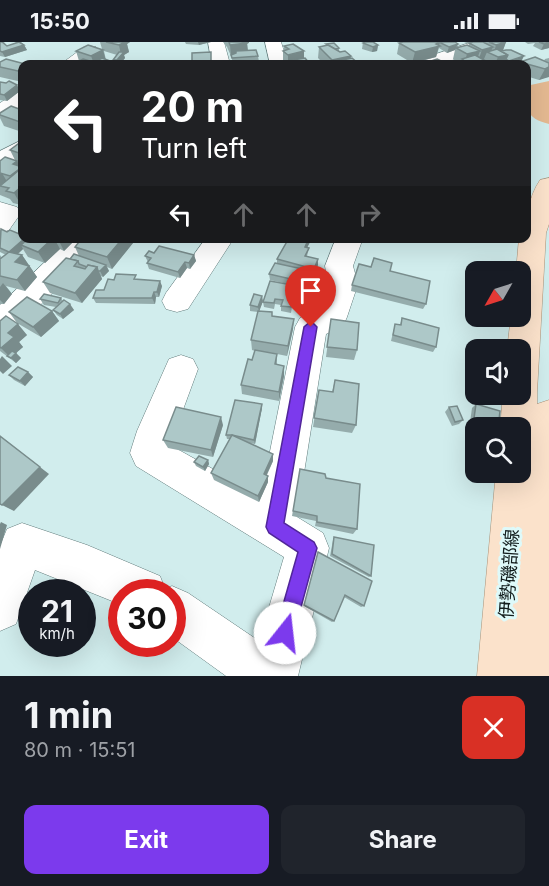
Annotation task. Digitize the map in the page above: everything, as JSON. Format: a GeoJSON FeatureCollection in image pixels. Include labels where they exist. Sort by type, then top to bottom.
{"type":"FeatureCollection","features":[{"type":"Feature","properties":{"kind":"main road"},"geometry":{"type":"LineString","coordinates":[[531,230],[549,185]]}},
{"type":"Feature","properties":{"kind":"main road"},"geometry":{"type":"LineString","coordinates":[[523,339],[529,243]]}},
{"type":"Feature","properties":{"kind":"main road"},"geometry":{"type":"LineString","coordinates":[[541,676],[549,416]]}},
{"type":"Feature","properties":{"kind":"main road","name":"伊勢磯部線"},"geometry":{"type":"LineString","coordinates":[[502,676],[514,483]]}},
{"type":"Feature","properties":{"kind":"street"},"geometry":{"type":"LineString","coordinates":[[216,42],[220,60]]}},
{"type":"Feature","properties":{"kind":"street"},"geometry":{"type":"LineString","coordinates":[[273,42],[278,60]]}},
{"type":"Feature","properties":{"kind":"street"},"geometry":{"type":"LineString","coordinates":[[438,60],[495,44]]}},
{"type":"Feature","properties":{"kind":"street"},"geometry":{"type":"LineString","coordinates":[[76,60],[90,51]]}},
{"type":"Feature","properties":{"kind":"street"},"geometry":{"type":"LineString","coordinates":[[0,161],[18,150]]}},
{"type":"Feature","properties":{"kind":"street"},"geometry":{"type":"LineString","coordinates":[[0,210],[8,213],[0,224]]}},
{"type":"Feature","properties":{"kind":"street"},"geometry":{"type":"LineString","coordinates":[[0,323],[33,295],[82,243]]}},
{"type":"Feature","properties":{"kind":"street"},"geometry":{"type":"LineString","coordinates":[[177,302],[218,243]]}},
{"type":"Feature","properties":{"kind":"street"},"geometry":{"type":"LineString","coordinates":[[275,527],[311,327],[332,317],[343,284],[339,266],[348,243]]}},
{"type":"Feature","properties":{"kind":"street"},"geometry":{"type":"LineString","coordinates":[[181,369],[154,432],[149,453],[308,548],[273,676]]}},
{"type":"Feature","properties":{"kind":"street"},"geometry":{"type":"LineString","coordinates":[[0,608],[22,544],[114,579]]}},
{"type":"Feature","properties":{"kind":"street"},"geometry":{"type":"LineString","coordinates":[[186,619],[244,660],[256,676]]}},
{"type":"Feature","properties":{"kind":"shaded area"},"geometry":{"type":"Polygon","coordinates":[[[549,81],[549,124],[531,115],[531,85],[549,81]]]}},
{"type":"Feature","properties":{"kind":"building"},"geometry":{"type":"Polygon","coordinates":[[[0,42],[7,46],[19,42],[24,45],[2,52],[0,42]]]}},
{"type":"Feature","properties":{"kind":"building"},"geometry":{"type":"Polygon","coordinates":[[[106,42],[125,42],[119,45],[106,42]]]}},
{"type":"Feature","properties":{"kind":"building"},"geometry":{"type":"Polygon","coordinates":[[[229,42],[247,42],[247,43],[230,45],[229,42]]]}},
{"type":"Feature","properties":{"kind":"building"},"geometry":{"type":"Polygon","coordinates":[[[439,42],[455,42],[458,44],[449,47],[439,42]]]}},
{"type":"Feature","properties":{"kind":"building"},"geometry":{"type":"Polygon","coordinates":[[[440,42],[436,44],[440,46],[415,52],[399,43],[440,42]]]}},
{"type":"Feature","properties":{"kind":"building"},"geometry":{"type":"Polygon","coordinates":[[[483,42],[493,47],[482,50],[469,43],[483,42]]]}},
{"type":"Feature","properties":{"kind":"building"},"geometry":{"type":"Polygon","coordinates":[[[489,42],[506,42],[496,45],[489,42]]]}},
{"type":"Feature","properties":{"kind":"building"},"geometry":{"type":"Polygon","coordinates":[[[334,43],[339,48],[335,49],[326,44],[334,43]]]}},
{"type":"Feature","properties":{"kind":"building"},"geometry":{"type":"Polygon","coordinates":[[[363,43],[378,45],[373,47],[363,43]]]}},
{"type":"Feature","properties":{"kind":"building"},"geometry":{"type":"Polygon","coordinates":[[[293,44],[304,51],[288,55],[283,51],[289,49],[284,46],[293,44]]]}},
{"type":"Feature","properties":{"kind":"building"},"geometry":{"type":"Polygon","coordinates":[[[88,45],[103,50],[91,56],[76,51],[88,45]]]}},
{"type":"Feature","properties":{"kind":"building"},"geometry":{"type":"Polygon","coordinates":[[[328,45],[340,52],[345,51],[351,56],[332,60],[319,47],[328,45]]]}},
{"type":"Feature","properties":{"kind":"building"},"geometry":{"type":"Polygon","coordinates":[[[467,45],[480,51],[467,54],[456,48],[467,45]]]}},
{"type":"Feature","properties":{"kind":"building"},"geometry":{"type":"Polygon","coordinates":[[[497,49],[508,55],[498,57],[487,52],[497,49]]]}},
{"type":"Feature","properties":{"kind":"building"},"geometry":{"type":"Polygon","coordinates":[[[256,50],[258,56],[232,58],[231,55],[236,51],[256,50]]]}},
{"type":"Feature","properties":{"kind":"building"},"geometry":{"type":"Polygon","coordinates":[[[511,50],[524,56],[508,60],[508,55],[501,51],[511,50]]]}},
{"type":"Feature","properties":{"kind":"building"},"geometry":{"type":"Polygon","coordinates":[[[119,52],[124,52],[117,60],[113,60],[119,52]]]}},
{"type":"Feature","properties":{"kind":"building"},"geometry":{"type":"Polygon","coordinates":[[[211,52],[211,60],[192,60],[192,53],[211,52]]]}},
{"type":"Feature","properties":{"kind":"building"},"geometry":{"type":"Polygon","coordinates":[[[475,55],[484,60],[464,60],[462,59],[475,55]]]}},
{"type":"Feature","properties":{"kind":"building"},"geometry":{"type":"Polygon","coordinates":[[[535,57],[549,63],[549,67],[545,69],[531,65],[531,60],[526,60],[535,57]]]}},
{"type":"Feature","properties":{"kind":"building"},"geometry":{"type":"Polygon","coordinates":[[[6,59],[18,62],[18,71],[0,67],[0,62],[6,59]]]}},
{"type":"Feature","properties":{"kind":"building"},"geometry":{"type":"Polygon","coordinates":[[[9,81],[17,85],[4,95],[0,94],[0,82],[9,81]]]}},
{"type":"Feature","properties":{"kind":"building"},"geometry":{"type":"Polygon","coordinates":[[[11,106],[18,109],[18,121],[0,115],[11,106]]]}},
{"type":"Feature","properties":{"kind":"building"},"geometry":{"type":"Polygon","coordinates":[[[18,144],[18,153],[10,150],[18,144]]]}},
{"type":"Feature","properties":{"kind":"building"},"geometry":{"type":"Polygon","coordinates":[[[5,157],[17,161],[13,164],[18,166],[18,170],[10,176],[0,173],[0,161],[5,157]]]}},
{"type":"Feature","properties":{"kind":"building"},"geometry":{"type":"Polygon","coordinates":[[[18,171],[18,190],[14,193],[6,191],[9,188],[0,186],[18,171]]]}},
{"type":"Feature","properties":{"kind":"building"},"geometry":{"type":"Polygon","coordinates":[[[1,229],[18,233],[19,243],[9,252],[0,248],[1,229]]]}},
{"type":"Feature","properties":{"kind":"building"},"geometry":{"type":"Polygon","coordinates":[[[23,243],[48,243],[38,252],[21,245],[23,243]]]}},
{"type":"Feature","properties":{"kind":"building"},"geometry":{"type":"Polygon","coordinates":[[[78,243],[119,243],[107,257],[75,247],[78,243]]]}},
{"type":"Feature","properties":{"kind":"building"},"geometry":{"type":"Polygon","coordinates":[[[286,243],[307,243],[305,247],[309,248],[305,256],[318,259],[314,269],[277,259],[286,243]]]}},
{"type":"Feature","properties":{"kind":"building"},"geometry":{"type":"Polygon","coordinates":[[[159,246],[194,255],[189,263],[185,262],[178,272],[147,263],[151,258],[145,256],[149,251],[154,253],[159,246]]]}},
{"type":"Feature","properties":{"kind":"building"},"geometry":{"type":"Polygon","coordinates":[[[9,252],[22,255],[15,262],[29,266],[17,280],[0,276],[0,259],[9,252]]]}},
{"type":"Feature","properties":{"kind":"building"},"geometry":{"type":"Polygon","coordinates":[[[74,254],[106,265],[98,271],[97,267],[88,265],[87,267],[70,259],[74,254]]]}},
{"type":"Feature","properties":{"kind":"building"},"geometry":{"type":"Polygon","coordinates":[[[66,258],[78,261],[74,266],[85,269],[88,265],[97,267],[75,293],[43,282],[66,258]]]}},
{"type":"Feature","properties":{"kind":"building"},"geometry":{"type":"Polygon","coordinates":[[[374,258],[392,263],[390,271],[430,281],[426,304],[352,285],[359,264],[371,267],[374,258]]]}},
{"type":"Feature","properties":{"kind":"building"},"geometry":{"type":"Polygon","coordinates":[[[275,263],[307,270],[304,277],[297,276],[295,280],[269,274],[275,263]]]}},
{"type":"Feature","properties":{"kind":"building"},"geometry":{"type":"Polygon","coordinates":[[[312,273],[326,276],[324,281],[311,277],[312,273]]]}},
{"type":"Feature","properties":{"kind":"building"},"geometry":{"type":"Polygon","coordinates":[[[116,274],[136,275],[134,279],[160,281],[157,292],[154,292],[152,298],[93,298],[96,290],[104,290],[108,279],[114,280],[116,274]]]}},
{"type":"Feature","properties":{"kind":"building"},"geometry":{"type":"Polygon","coordinates":[[[270,281],[297,286],[298,281],[328,285],[325,296],[321,295],[318,306],[292,302],[291,307],[281,306],[283,300],[275,299],[274,303],[263,302],[270,281]]]}},
{"type":"Feature","properties":{"kind":"building"},"geometry":{"type":"Polygon","coordinates":[[[44,294],[61,298],[58,303],[40,299],[44,294]]]}},
{"type":"Feature","properties":{"kind":"building"},"geometry":{"type":"Polygon","coordinates":[[[254,294],[262,296],[258,307],[250,305],[254,294]]]}},
{"type":"Feature","properties":{"kind":"building"},"geometry":{"type":"Polygon","coordinates":[[[27,297],[52,311],[33,327],[9,312],[27,297]]]}},
{"type":"Feature","properties":{"kind":"building"},"geometry":{"type":"Polygon","coordinates":[[[64,300],[70,304],[60,314],[53,310],[64,300]]]}},
{"type":"Feature","properties":{"kind":"building"},"geometry":{"type":"Polygon","coordinates":[[[258,311],[272,312],[272,316],[294,319],[288,346],[251,340],[258,311]]]}},
{"type":"Feature","properties":{"kind":"building"},"geometry":{"type":"Polygon","coordinates":[[[6,316],[18,324],[8,333],[14,337],[1,348],[0,321],[6,316]]]}},
{"type":"Feature","properties":{"kind":"building"},"geometry":{"type":"Polygon","coordinates":[[[402,318],[439,328],[436,347],[393,335],[395,324],[401,325],[402,318]]]}},
{"type":"Feature","properties":{"kind":"building"},"geometry":{"type":"Polygon","coordinates":[[[331,319],[359,323],[357,350],[327,347],[331,319]]]}},
{"type":"Feature","properties":{"kind":"building"},"geometry":{"type":"Polygon","coordinates":[[[255,350],[277,354],[275,364],[284,366],[279,392],[241,385],[248,359],[252,360],[255,350]]]}},
{"type":"Feature","properties":{"kind":"building"},"geometry":{"type":"Polygon","coordinates":[[[12,351],[16,353],[11,358],[7,356],[12,351]]]}},
{"type":"Feature","properties":{"kind":"building"},"geometry":{"type":"Polygon","coordinates":[[[18,367],[28,372],[20,381],[9,375],[18,367]]]}},
{"type":"Feature","properties":{"kind":"building"},"geometry":{"type":"Polygon","coordinates":[[[335,380],[359,384],[356,425],[314,418],[319,390],[333,392],[335,380]]]}},
{"type":"Feature","properties":{"kind":"building"},"geometry":{"type":"Polygon","coordinates":[[[235,400],[262,404],[254,440],[226,435],[235,400]]]}},
{"type":"Feature","properties":{"kind":"building"},"geometry":{"type":"Polygon","coordinates":[[[476,405],[500,411],[499,417],[474,417],[476,405]]]}},
{"type":"Feature","properties":{"kind":"building"},"geometry":{"type":"Polygon","coordinates":[[[457,406],[463,420],[455,422],[449,407],[457,406]]]}},
{"type":"Feature","properties":{"kind":"building"},"geometry":{"type":"Polygon","coordinates":[[[176,407],[221,417],[211,450],[163,440],[176,407]]]}},
{"type":"Feature","properties":{"kind":"building"},"geometry":{"type":"Polygon","coordinates":[[[232,435],[273,454],[264,474],[268,476],[258,496],[211,473],[232,435]]]}},
{"type":"Feature","properties":{"kind":"building"},"geometry":{"type":"Polygon","coordinates":[[[0,436],[40,467],[2,505],[0,504],[0,436]]]}},
{"type":"Feature","properties":{"kind":"building"},"geometry":{"type":"Polygon","coordinates":[[[199,456],[208,460],[203,467],[194,462],[199,456]]]}},
{"type":"Feature","properties":{"kind":"building"},"geometry":{"type":"Polygon","coordinates":[[[300,469],[325,474],[326,478],[360,484],[357,529],[317,522],[317,516],[293,511],[300,469]]]}},
{"type":"Feature","properties":{"kind":"building"},"geometry":{"type":"Polygon","coordinates":[[[334,537],[374,545],[371,576],[332,554],[334,537]]]}},
{"type":"Feature","properties":{"kind":"building"},"geometry":{"type":"Polygon","coordinates":[[[318,552],[372,581],[364,606],[345,595],[334,621],[304,605],[318,552]]]}},
{"type":"Feature","properties":{"kind":"route"},"geometry":{"type":"LineString","coordinates":[[285,633],[308,548],[275,527],[311,327]]}}]}
